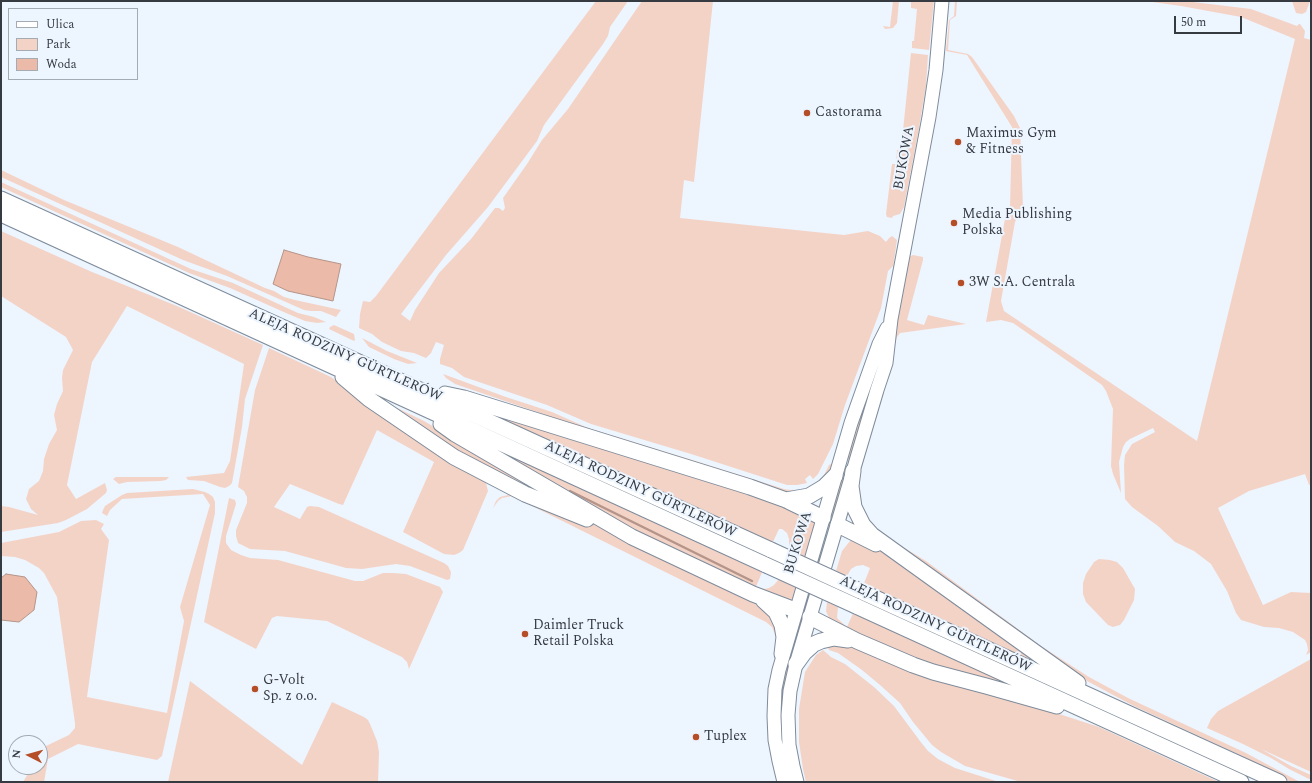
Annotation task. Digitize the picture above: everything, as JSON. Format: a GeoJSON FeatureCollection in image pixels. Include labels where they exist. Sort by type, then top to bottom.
{"type":"FeatureCollection","features":[{"type":"Feature","properties":{"kind":"main road","name":"ALEJA RODZINY GÜRTLERÓW"},"geometry":{"type":"LineString","coordinates":[[1,198],[1279,782]]}},
{"type":"Feature","properties":{"kind":"main road","name":"ALEJA RODZINY GÜRTLERÓW"},"geometry":{"type":"LineString","coordinates":[[1,214],[1241,782]]}},
{"type":"Feature","properties":{"kind":"main road"},"geometry":{"type":"LineString","coordinates":[[329,365],[369,399],[454,457],[525,494],[632,537],[753,594],[795,610]]}},
{"type":"Feature","properties":{"kind":"main road"},"geometry":{"type":"LineString","coordinates":[[417,388],[464,398],[743,484],[786,500],[823,518]]}},
{"type":"Feature","properties":{"kind":"main road"},"geometry":{"type":"LineString","coordinates":[[413,404],[455,434],[632,537]]}},
{"type":"Feature","properties":{"kind":"main road"},"geometry":{"type":"LineString","coordinates":[[853,470],[851,494],[858,518],[872,535],[1104,702]]}},
{"type":"Feature","properties":{"kind":"main road"},"geometry":{"type":"LineString","coordinates":[[786,500],[809,496],[824,487],[835,476]]}},
{"type":"Feature","properties":{"kind":"main road"},"geometry":{"type":"LineString","coordinates":[[838,525],[900,555]]}},
{"type":"Feature","properties":{"kind":"main road"},"geometry":{"type":"LineString","coordinates":[[753,594],[768,604],[779,617],[783,631],[782,654]]}},
{"type":"Feature","properties":{"kind":"main road"},"geometry":{"type":"LineString","coordinates":[[810,617],[857,641],[933,672],[1104,719]]}},
{"type":"Feature","properties":{"kind":"main road"},"geometry":{"type":"LineString","coordinates":[[796,664],[804,653],[814,644],[821,641],[834,638],[857,641]]}},
{"type":"Feature","properties":{"kind":"street","name":"BUKOWA"},"geometry":{"type":"LineString","coordinates":[[797,782],[789,745],[788,715],[790,691],[796,664],[886,363],[891,319],[929,117],[936,70],[942,1]]}},
{"type":"Feature","properties":{"kind":"street","name":"BUKOWA"},"geometry":{"type":"LineString","coordinates":[[784,782],[776,747],[774,716],[775,689],[782,654],[851,423],[879,344],[891,319]]}},
{"type":"Feature","properties":{"kind":"street"},"geometry":{"type":"LineString","coordinates":[[823,518],[838,525]]}},
{"type":"Feature","properties":{"kind":"street"},"geometry":{"type":"LineString","coordinates":[[795,610],[810,617]]}},
{"type":"Feature","properties":{"kind":"green space"},"geometry":{"type":"Polygon","coordinates":[[[596,1],[628,1],[610,27],[608,36],[603,44],[544,125],[537,141],[488,207],[446,255],[401,314],[410,321],[415,310],[439,273],[471,239],[495,208],[499,208],[503,211],[505,208],[503,198],[542,140],[568,109],[642,1],[713,1],[694,182],[684,180],[680,218],[844,235],[868,231],[880,236],[886,242],[892,236],[897,240],[893,266],[888,271],[881,308],[845,405],[833,444],[818,474],[813,479],[810,475],[805,479],[807,483],[787,485],[591,424],[547,405],[464,377],[452,368],[440,364],[444,345],[436,342],[431,353],[426,358],[414,353],[401,351],[382,342],[372,334],[359,328],[363,301],[370,302],[376,296],[596,1]]]}},
{"type":"Feature","properties":{"kind":"green space"},"geometry":{"type":"Polygon","coordinates":[[[893,1],[899,1],[897,23],[893,28],[885,29],[883,26],[890,27],[893,1]]]}},
{"type":"Feature","properties":{"kind":"green space"},"geometry":{"type":"Polygon","coordinates":[[[911,1],[934,1],[929,50],[912,48],[917,9],[911,8],[911,1]]]}},
{"type":"Feature","properties":{"kind":"green space"},"geometry":{"type":"Polygon","coordinates":[[[955,1],[957,1],[956,16],[950,20],[948,50],[968,54],[972,57],[1014,116],[1020,128],[1023,208],[1015,222],[1001,301],[1004,311],[1197,441],[1295,39],[1241,17],[1145,1],[1185,1],[1251,9],[1297,26],[1300,24],[1305,31],[1304,38],[1311,40],[1311,484],[1309,485],[1305,474],[1249,491],[1218,508],[1263,605],[1291,592],[1311,593],[1311,652],[1306,655],[1308,650],[1305,640],[1293,632],[1279,628],[1264,627],[1241,620],[1236,613],[1227,591],[1211,564],[1194,551],[1175,542],[1158,526],[1132,507],[1125,499],[1125,455],[1132,444],[1155,432],[1153,428],[1130,439],[1123,447],[1119,462],[1121,493],[1111,466],[1113,409],[1102,385],[1013,323],[1001,320],[986,322],[1007,208],[1010,208],[1012,127],[967,55],[946,51],[949,20],[954,16],[955,1]]]}},
{"type":"Feature","properties":{"kind":"green space"},"geometry":{"type":"Polygon","coordinates":[[[1292,1],[1310,1],[1306,12],[1302,14],[1296,13],[1292,1]]]}},
{"type":"Feature","properties":{"kind":"green space"},"geometry":{"type":"Polygon","coordinates":[[[911,53],[928,55],[926,86],[904,207],[900,214],[893,216],[892,218],[887,217],[886,214],[892,164],[896,164],[897,150],[901,150],[911,53]]]}},
{"type":"Feature","properties":{"kind":"green space"},"geometry":{"type":"Polygon","coordinates":[[[1,170],[64,200],[178,247],[284,297],[341,310],[336,317],[321,311],[304,310],[227,276],[183,260],[1,177],[1,170]]]}},
{"type":"Feature","properties":{"kind":"green space"},"geometry":{"type":"Polygon","coordinates":[[[1,182],[191,269],[233,283],[298,313],[326,322],[317,323],[305,321],[230,288],[189,273],[1,187],[1,182]]]}},
{"type":"Feature","properties":{"kind":"green space"},"geometry":{"type":"Polygon","coordinates":[[[1,231],[92,272],[177,306],[263,345],[245,399],[242,427],[232,483],[229,486],[225,488],[220,487],[204,481],[188,480],[186,477],[224,473],[230,461],[244,364],[127,306],[92,362],[67,485],[76,499],[105,483],[107,490],[106,493],[87,509],[58,523],[1,532],[1,506],[38,515],[31,509],[26,499],[29,489],[39,481],[43,471],[44,459],[49,444],[57,430],[54,415],[63,391],[63,370],[73,350],[66,337],[1,296],[1,231]]]}},
{"type":"Feature","properties":{"kind":"green space"},"geometry":{"type":"Polygon","coordinates":[[[913,255],[923,257],[923,260],[907,320],[924,325],[928,315],[966,324],[900,333],[897,337],[890,362],[906,262],[909,257],[913,255]]]}},
{"type":"Feature","properties":{"kind":"green space"},"geometry":{"type":"Polygon","coordinates":[[[334,325],[354,334],[355,340],[354,341],[329,329],[334,325]]]}},
{"type":"Feature","properties":{"kind":"green space"},"geometry":{"type":"Polygon","coordinates":[[[362,338],[387,351],[417,363],[408,364],[394,359],[369,347],[362,338]]]}},
{"type":"Feature","properties":{"kind":"green space"},"geometry":{"type":"Polygon","coordinates":[[[885,346],[851,460],[846,459],[868,382],[885,346]]]}},
{"type":"Feature","properties":{"kind":"green space"},"geometry":{"type":"Polygon","coordinates":[[[269,348],[331,377],[443,453],[483,478],[488,491],[463,550],[459,553],[454,555],[444,554],[403,532],[434,462],[377,430],[343,505],[290,484],[274,507],[300,519],[307,507],[319,507],[444,563],[448,566],[451,572],[450,579],[447,580],[410,566],[396,564],[362,569],[346,568],[285,551],[250,549],[238,543],[236,530],[247,503],[247,497],[244,491],[238,487],[255,390],[269,348]]]}},
{"type":"Feature","properties":{"kind":"green space"},"geometry":{"type":"Polygon","coordinates":[[[443,374],[552,412],[588,428],[784,489],[797,491],[811,487],[823,477],[829,465],[834,465],[821,486],[815,490],[799,495],[784,494],[715,471],[586,433],[543,414],[455,384],[443,374]]]}},
{"type":"Feature","properties":{"kind":"green space"},"geometry":{"type":"Polygon","coordinates":[[[464,404],[752,493],[817,520],[806,557],[789,550],[789,539],[787,533],[782,529],[779,529],[772,544],[464,404]]]}},
{"type":"Feature","properties":{"kind":"green space"},"geometry":{"type":"Polygon","coordinates":[[[397,408],[424,421],[565,504],[466,459],[396,409],[397,408]]]}},
{"type":"Feature","properties":{"kind":"green space"},"geometry":{"type":"Polygon","coordinates":[[[455,428],[763,570],[755,589],[653,542],[455,428]]]}},
{"type":"Feature","properties":{"kind":"green space"},"geometry":{"type":"Polygon","coordinates":[[[843,467],[848,469],[833,518],[829,516],[843,467]]]}},
{"type":"Feature","properties":{"kind":"green space"},"geometry":{"type":"Polygon","coordinates":[[[116,477],[169,477],[166,480],[161,481],[127,482],[119,484],[113,479],[116,477]]]}},
{"type":"Feature","properties":{"kind":"green space"},"geometry":{"type":"Polygon","coordinates":[[[193,489],[209,494],[213,497],[215,502],[215,513],[162,756],[157,760],[78,744],[48,759],[48,745],[69,735],[75,728],[57,597],[44,573],[39,568],[25,560],[15,557],[1,556],[1,543],[59,532],[81,521],[96,520],[104,524],[101,529],[109,540],[87,697],[167,713],[184,621],[180,607],[210,505],[203,494],[122,499],[110,510],[107,516],[102,513],[105,506],[127,493],[193,489]]]}},
{"type":"Feature","properties":{"kind":"green space"},"geometry":{"type":"Polygon","coordinates":[[[512,494],[601,527],[747,596],[767,610],[777,630],[775,634],[772,627],[766,622],[512,496],[502,498],[493,508],[496,501],[500,497],[512,494]]]}},
{"type":"Feature","properties":{"kind":"green space"},"geometry":{"type":"Polygon","coordinates":[[[229,498],[235,500],[236,504],[226,536],[226,543],[231,550],[241,555],[250,558],[278,560],[355,581],[363,581],[383,573],[393,573],[406,574],[440,587],[443,592],[409,669],[407,662],[402,657],[327,621],[277,616],[272,618],[256,649],[204,622],[229,498]]]}},
{"type":"Feature","properties":{"kind":"green space"},"geometry":{"type":"Polygon","coordinates":[[[854,536],[883,552],[1055,672],[863,586],[870,568],[863,565],[856,566],[851,569],[847,576],[836,571],[842,551],[854,536]]]}},
{"type":"Feature","properties":{"kind":"green space"},"geometry":{"type":"Polygon","coordinates":[[[893,541],[926,561],[1041,646],[1089,677],[1128,698],[1246,753],[1300,782],[1291,782],[1244,757],[1134,706],[1087,681],[1069,670],[893,541]]]}},
{"type":"Feature","properties":{"kind":"green space"},"geometry":{"type":"Polygon","coordinates":[[[1099,559],[1117,562],[1123,568],[1135,589],[1134,600],[1124,620],[1120,625],[1113,627],[1108,625],[1086,602],[1083,594],[1083,583],[1086,574],[1094,562],[1099,559]]]}},
{"type":"Feature","properties":{"kind":"green space"},"geometry":{"type":"Polygon","coordinates":[[[779,579],[797,587],[792,604],[756,590],[757,587],[765,589],[769,588],[779,579]]]}},
{"type":"Feature","properties":{"kind":"green space"},"geometry":{"type":"Polygon","coordinates":[[[827,602],[838,607],[837,618],[847,627],[854,611],[1048,699],[928,665],[830,620],[826,611],[827,602]]]}},
{"type":"Feature","properties":{"kind":"green space"},"geometry":{"type":"Polygon","coordinates":[[[799,619],[802,620],[793,652],[793,782],[788,782],[780,740],[781,683],[799,619]]]}},
{"type":"Feature","properties":{"kind":"green space"},"geometry":{"type":"Polygon","coordinates":[[[836,641],[1099,727],[1219,782],[1021,782],[965,766],[932,745],[900,703],[880,685],[838,653],[829,650],[826,643],[836,641]]]}},
{"type":"Feature","properties":{"kind":"green space"},"geometry":{"type":"Polygon","coordinates":[[[823,650],[831,657],[845,664],[874,687],[894,706],[928,751],[938,759],[955,768],[999,782],[806,782],[799,742],[799,709],[805,672],[816,655],[823,650]]]}},
{"type":"Feature","properties":{"kind":"green space"},"geometry":{"type":"Polygon","coordinates":[[[1311,659],[1311,772],[1261,749],[1291,766],[1311,775],[1311,780],[1243,744],[1207,728],[1211,719],[1218,711],[1311,659]]]}},
{"type":"Feature","properties":{"kind":"green space"},"geometry":{"type":"Polygon","coordinates":[[[190,681],[302,765],[332,702],[364,717],[368,720],[377,741],[379,752],[378,782],[168,782],[190,681]]]}},
{"type":"Feature","properties":{"kind":"green space"},"geometry":{"type":"Polygon","coordinates":[[[27,775],[45,775],[44,782],[23,782],[27,775]]]}},
{"type":"Feature","properties":{"kind":"water"},"geometry":{"type":"Polygon","coordinates":[[[284,250],[341,264],[333,301],[288,291],[273,284],[284,250]]]}},
{"type":"Feature","properties":{"kind":"water"},"geometry":{"type":"Polygon","coordinates":[[[6,574],[25,577],[37,592],[34,610],[19,622],[1,620],[1,578],[6,574]]]}},
{"type":"Feature","properties":{"kind":"waterway"},"geometry":{"type":"LineString","coordinates":[[570,491],[752,581]]}},
{"type":"Feature","properties":{"kind":"place","name":"Castorama"},"geometry":{"type":"Point","coordinates":[807,113]}},
{"type":"Feature","properties":{"kind":"place","name":"Maximus Gym & Fitness"},"geometry":{"type":"Point","coordinates":[958,142]}},
{"type":"Feature","properties":{"kind":"place","name":"Media Publishing Polska"},"geometry":{"type":"Point","coordinates":[954,223]}},
{"type":"Feature","properties":{"kind":"place","name":"3W S.A. Centrala"},"geometry":{"type":"Point","coordinates":[961,283]}},
{"type":"Feature","properties":{"kind":"place","name":"Daimler Truck Retail Polska"},"geometry":{"type":"Point","coordinates":[525,634]}},
{"type":"Feature","properties":{"kind":"place","name":"G-Volt Sp. z o.o."},"geometry":{"type":"Point","coordinates":[255,689]}},
{"type":"Feature","properties":{"kind":"place","name":"Tuplex"},"geometry":{"type":"Point","coordinates":[696,737]}}]}
